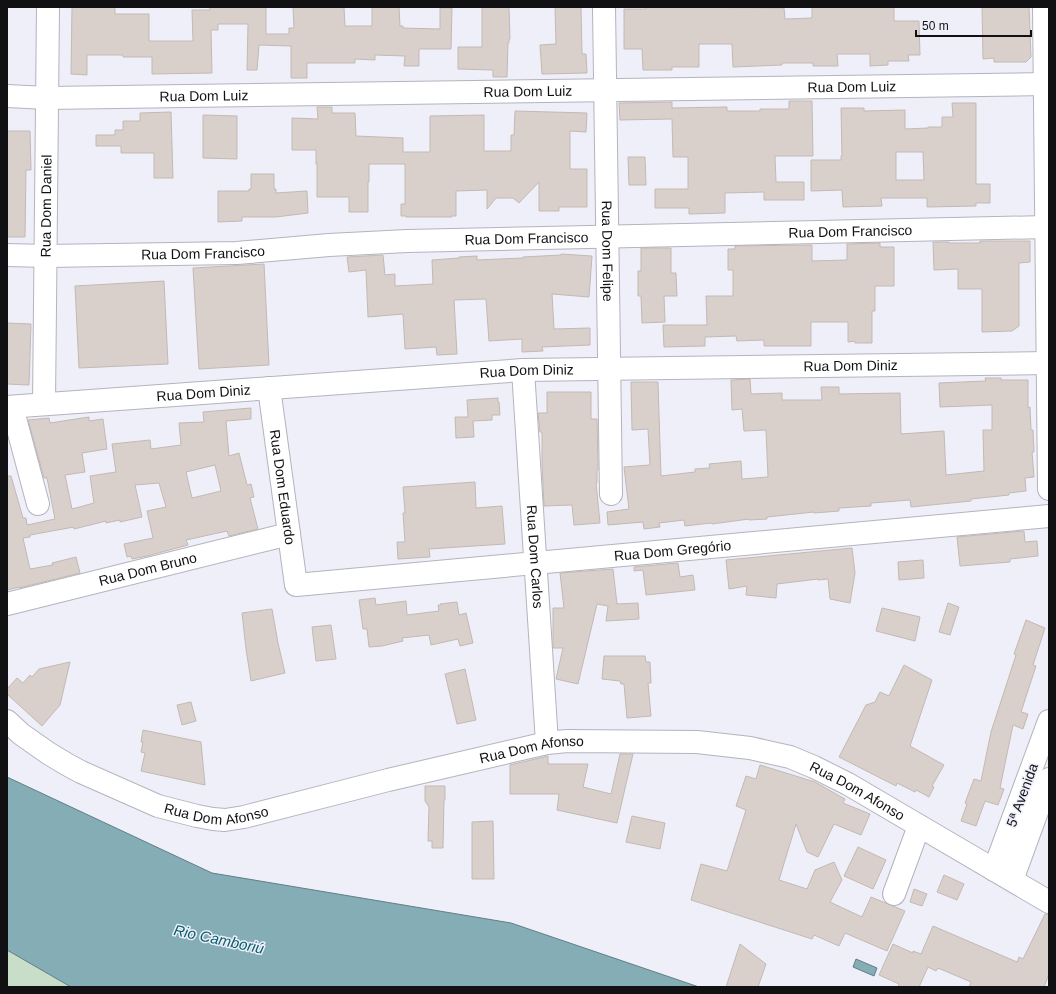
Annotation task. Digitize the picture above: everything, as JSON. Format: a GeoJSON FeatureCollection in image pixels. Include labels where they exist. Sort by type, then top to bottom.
{"type":"FeatureCollection","features":[{"type":"Feature","properties":{"kind":"street","name":"Rua Dom Daniel"},"geometry":{"type":"LineString","coordinates":[[44,404],[48,7]]}},
{"type":"Feature","properties":{"kind":"street","name":"Rua Dom Felipe"},"geometry":{"type":"LineString","coordinates":[[604,7],[611,494]]}},
{"type":"Feature","properties":{"kind":"street"},"geometry":{"type":"LineString","coordinates":[[1044,7],[1047,84],[1046,227],[1049,490]]}},
{"type":"Feature","properties":{"kind":"street","name":"Rua Dom Luiz"},"geometry":{"type":"LineString","coordinates":[[7,96],[47,98],[1047,84]]}},
{"type":"Feature","properties":{"kind":"street","name":"Rua Dom Francisco"},"geometry":{"type":"LineString","coordinates":[[7,255],[46,256],[237,253],[328,245],[407,241],[1046,227]]}},
{"type":"Feature","properties":{"kind":"street","name":"Rua Dom Diniz"},"geometry":{"type":"LineString","coordinates":[[9,407],[523,370],[1048,363]]}},
{"type":"Feature","properties":{"kind":"street","name":"Rua Dom Carlos"},"geometry":{"type":"LineString","coordinates":[[523,370],[547,743]]}},
{"type":"Feature","properties":{"kind":"street","name":"Rua Dom Eduardo"},"geometry":{"type":"LineString","coordinates":[[268,388],[296,585]]}},
{"type":"Feature","properties":{"kind":"street"},"geometry":{"type":"LineString","coordinates":[[9,407],[38,504]]}},
{"type":"Feature","properties":{"kind":"street","name":"Rua Dom Gregório"},"geometry":{"type":"LineString","coordinates":[[296,585],[1049,516]]}},
{"type":"Feature","properties":{"kind":"street","name":"Rua Dom Bruno"},"geometry":{"type":"LineString","coordinates":[[7,604],[289,534]]}},
{"type":"Feature","properties":{"kind":"street","name":"Rua Dom Afonso"},"geometry":{"type":"LineString","coordinates":[[7,721],[21,734],[48,753],[81,772],[158,806],[197,816],[225,820],[244,817],[388,780],[547,743],[567,741],[697,742],[750,748],[790,757],[848,784],[1049,902]]}},
{"type":"Feature","properties":{"kind":"street","name":"5ª Avenida"},"geometry":{"type":"LineString","coordinates":[[1003,875],[1049,721]]}},
{"type":"Feature","properties":{"kind":"street","name":"5ª Avenida"},"geometry":{"type":"LineString","coordinates":[[1003,875],[1049,779]]}},
{"type":"Feature","properties":{"kind":"street"},"geometry":{"type":"LineString","coordinates":[[894,894],[919,826]]}},
{"type":"Feature","properties":{"kind":"green space"},"geometry":{"type":"Polygon","coordinates":[[[7,950],[71,987],[7,987],[7,950]]]}},
{"type":"Feature","properties":{"kind":"water","name":"Rio Camboriú"},"geometry":{"type":"Polygon","coordinates":[[[7,777],[212,873],[511,923],[699,987],[71,987],[7,950],[7,777]]]}},
{"type":"Feature","properties":{"kind":"water"},"geometry":{"type":"Polygon","coordinates":[[[856,959],[877,968],[874,976],[853,967],[856,959]]]}},
{"type":"Feature","properties":{"kind":"building"},"geometry":{"type":"Polygon","coordinates":[[[72,7],[115,7],[115,14],[149,14],[149,41],[193,41],[192,10],[210,10],[210,7],[266,7],[266,34],[289,34],[289,28],[294,28],[293,7],[344,7],[345,26],[372,26],[372,7],[399,7],[400,26],[403,26],[403,28],[440,29],[440,8],[452,8],[451,49],[419,49],[419,66],[404,66],[405,56],[375,55],[375,60],[355,59],[355,63],[307,63],[307,78],[291,78],[291,46],[259,45],[257,70],[247,70],[248,24],[218,24],[218,30],[211,30],[212,73],[152,74],[152,57],[87,55],[87,75],[71,74],[72,7]]]}},
{"type":"Feature","properties":{"kind":"building"},"geometry":{"type":"Polygon","coordinates":[[[482,7],[509,7],[510,39],[508,43],[507,77],[493,77],[493,70],[458,69],[458,47],[482,47],[482,7]]]}},
{"type":"Feature","properties":{"kind":"building"},"geometry":{"type":"Polygon","coordinates":[[[555,7],[581,7],[582,54],[586,54],[587,73],[542,74],[540,45],[556,44],[555,7]]]}},
{"type":"Feature","properties":{"kind":"building"},"geometry":{"type":"Polygon","coordinates":[[[646,7],[784,8],[785,19],[812,18],[812,7],[894,7],[894,21],[919,21],[920,55],[908,55],[909,61],[888,61],[888,65],[870,66],[870,54],[837,54],[838,66],[813,66],[813,63],[782,63],[782,65],[733,67],[732,44],[699,44],[699,67],[672,67],[672,70],[643,70],[642,49],[624,49],[624,9],[646,9],[646,7]]]}},
{"type":"Feature","properties":{"kind":"building"},"geometry":{"type":"Polygon","coordinates":[[[982,7],[1029,7],[1031,57],[1026,62],[994,62],[994,58],[983,59],[982,7]]]}},
{"type":"Feature","properties":{"kind":"building"},"geometry":{"type":"Polygon","coordinates":[[[789,101],[812,101],[813,156],[775,156],[776,182],[804,182],[804,200],[764,200],[764,192],[725,193],[725,213],[689,214],[689,208],[655,208],[655,189],[688,189],[688,157],[673,157],[672,119],[620,120],[619,103],[672,102],[672,108],[727,107],[727,111],[760,111],[760,109],[789,109],[789,101]]]}},
{"type":"Feature","properties":{"kind":"building"},"geometry":{"type":"Polygon","coordinates":[[[952,103],[976,103],[976,184],[990,184],[990,203],[976,203],[976,206],[927,207],[927,198],[881,198],[882,206],[843,207],[842,190],[811,191],[811,160],[841,160],[841,108],[864,108],[864,111],[905,110],[905,129],[942,127],[942,117],[953,117],[952,103]],[[896,152],[896,180],[924,180],[923,152],[896,152]]]}},
{"type":"Feature","properties":{"kind":"building"},"geometry":{"type":"Polygon","coordinates":[[[317,107],[332,107],[332,113],[355,113],[356,136],[403,138],[403,152],[430,152],[430,116],[484,115],[484,151],[511,151],[511,135],[514,135],[515,111],[587,113],[586,132],[570,131],[570,169],[587,169],[587,207],[559,207],[559,211],[539,211],[539,182],[519,203],[513,198],[496,198],[487,209],[487,190],[456,191],[456,216],[406,217],[401,216],[401,204],[405,204],[405,164],[369,164],[368,212],[349,212],[349,197],[317,197],[316,150],[292,150],[292,118],[318,119],[317,107]]]}},
{"type":"Feature","properties":{"kind":"building"},"geometry":{"type":"Polygon","coordinates":[[[171,112],[173,178],[154,178],[154,153],[121,153],[121,146],[96,146],[96,135],[115,135],[115,130],[123,130],[123,121],[140,121],[140,113],[171,112]]]}},
{"type":"Feature","properties":{"kind":"building"},"geometry":{"type":"Polygon","coordinates":[[[203,115],[237,116],[237,159],[203,158],[203,115]]]}},
{"type":"Feature","properties":{"kind":"building"},"geometry":{"type":"Polygon","coordinates":[[[7,131],[30,131],[31,170],[26,170],[25,237],[7,237],[7,131]]]}},
{"type":"Feature","properties":{"kind":"building"},"geometry":{"type":"Polygon","coordinates":[[[628,157],[645,157],[646,185],[629,185],[628,157]]]}},
{"type":"Feature","properties":{"kind":"building"},"geometry":{"type":"Polygon","coordinates":[[[251,174],[274,174],[274,189],[276,189],[276,193],[307,191],[308,213],[276,217],[242,217],[242,221],[218,222],[218,191],[249,191],[249,189],[251,189],[251,174]]]}},
{"type":"Feature","properties":{"kind":"building"},"geometry":{"type":"Polygon","coordinates":[[[980,241],[1030,241],[1030,262],[1019,263],[1019,326],[1012,331],[982,332],[982,289],[958,289],[958,269],[934,270],[933,242],[980,243],[980,241]]]}},
{"type":"Feature","properties":{"kind":"building"},"geometry":{"type":"Polygon","coordinates":[[[880,243],[880,247],[894,247],[894,286],[875,286],[875,311],[872,311],[872,343],[855,343],[855,341],[848,342],[848,322],[811,322],[811,346],[764,346],[764,340],[737,341],[736,336],[705,337],[705,346],[664,347],[663,325],[707,325],[706,296],[733,296],[733,270],[728,270],[728,249],[735,249],[735,246],[812,245],[812,261],[847,260],[847,244],[880,243]]]}},
{"type":"Feature","properties":{"kind":"building"},"geometry":{"type":"Polygon","coordinates":[[[641,248],[671,248],[671,273],[676,273],[677,296],[664,296],[665,322],[642,323],[641,296],[638,296],[638,271],[641,271],[641,248]]]}},
{"type":"Feature","properties":{"kind":"building"},"geometry":{"type":"Polygon","coordinates":[[[561,254],[592,256],[589,297],[552,294],[554,329],[590,328],[590,345],[542,347],[543,351],[522,352],[522,339],[489,341],[486,299],[454,300],[457,354],[437,355],[436,347],[405,349],[403,314],[368,317],[366,270],[349,272],[347,257],[383,255],[385,275],[395,274],[395,286],[433,284],[432,260],[477,256],[477,260],[523,258],[561,254]]]}},
{"type":"Feature","properties":{"kind":"building"},"geometry":{"type":"Polygon","coordinates":[[[264,264],[269,365],[199,369],[193,268],[264,264]]]}},
{"type":"Feature","properties":{"kind":"building"},"geometry":{"type":"Polygon","coordinates":[[[164,281],[168,364],[79,368],[75,286],[164,281]]]}},
{"type":"Feature","properties":{"kind":"building"},"geometry":{"type":"Polygon","coordinates":[[[7,323],[31,324],[29,385],[7,384],[7,323]]]}},
{"type":"Feature","properties":{"kind":"building"},"geometry":{"type":"Polygon","coordinates":[[[985,378],[1001,378],[1001,380],[1028,380],[1028,408],[1030,407],[1031,430],[1033,430],[1034,452],[1032,452],[1034,477],[1025,478],[1026,491],[1009,493],[1009,495],[971,499],[971,501],[911,507],[910,500],[871,503],[871,506],[839,508],[839,511],[814,512],[767,517],[767,519],[749,519],[712,524],[685,526],[684,520],[659,523],[660,527],[644,529],[643,522],[608,525],[607,512],[629,509],[624,467],[650,465],[648,429],[632,430],[631,382],[658,382],[661,476],[695,472],[695,469],[710,468],[709,464],[741,461],[742,479],[768,477],[766,430],[744,431],[742,409],[732,410],[731,380],[750,379],[751,394],[782,393],[782,400],[822,400],[821,387],[839,387],[839,394],[900,393],[901,434],[944,431],[946,475],[984,471],[983,430],[992,430],[992,405],[940,407],[939,383],[986,381],[985,378]]]}},
{"type":"Feature","properties":{"kind":"building"},"geometry":{"type":"Polygon","coordinates":[[[547,392],[591,392],[591,419],[597,419],[598,470],[596,483],[600,523],[574,525],[572,505],[544,506],[542,432],[540,432],[538,413],[547,413],[547,392]]]}},
{"type":"Feature","properties":{"kind":"building"},"geometry":{"type":"Polygon","coordinates":[[[498,398],[500,415],[492,415],[492,420],[473,421],[474,437],[456,438],[455,417],[468,417],[467,400],[498,398]]]}},
{"type":"Feature","properties":{"kind":"building"},"geometry":{"type":"Polygon","coordinates":[[[251,408],[251,419],[226,421],[229,456],[239,453],[247,485],[251,484],[254,497],[250,498],[258,529],[229,536],[227,531],[186,540],[188,545],[132,559],[131,556],[127,557],[124,544],[153,538],[147,511],[166,507],[159,483],[135,485],[142,517],[120,522],[120,520],[106,523],[106,521],[74,529],[74,527],[30,535],[30,537],[23,538],[30,569],[53,565],[52,563],[76,557],[80,573],[7,590],[7,476],[11,476],[23,518],[26,518],[27,525],[55,519],[47,478],[44,478],[28,420],[49,418],[50,423],[89,417],[89,421],[103,419],[107,449],[82,453],[85,472],[65,475],[72,509],[94,503],[90,476],[116,472],[112,444],[150,440],[151,449],[181,445],[179,423],[204,422],[203,412],[251,408]],[[215,465],[186,472],[192,498],[221,491],[215,465]]]}},
{"type":"Feature","properties":{"kind":"building"},"geometry":{"type":"Polygon","coordinates":[[[475,482],[476,508],[502,506],[505,544],[429,549],[430,557],[398,559],[397,542],[405,542],[403,487],[475,482]]]}},
{"type":"Feature","properties":{"kind":"building"},"geometry":{"type":"Polygon","coordinates":[[[1024,531],[1025,542],[1037,541],[1038,556],[1010,559],[1010,562],[960,566],[957,537],[1024,531]]]}},
{"type":"Feature","properties":{"kind":"building"},"geometry":{"type":"Polygon","coordinates":[[[852,548],[855,573],[850,603],[830,599],[828,579],[777,584],[776,598],[746,595],[747,586],[729,589],[726,560],[852,548]]]}},
{"type":"Feature","properties":{"kind":"building"},"geometry":{"type":"Polygon","coordinates":[[[923,560],[924,578],[899,580],[898,562],[923,560]]]}},
{"type":"Feature","properties":{"kind":"building"},"geometry":{"type":"Polygon","coordinates":[[[678,563],[680,577],[693,575],[695,590],[646,595],[643,570],[634,571],[634,567],[678,563]]]}},
{"type":"Feature","properties":{"kind":"building"},"geometry":{"type":"Polygon","coordinates":[[[613,569],[617,604],[638,603],[639,619],[606,621],[608,606],[597,604],[578,684],[556,679],[563,648],[553,648],[553,608],[564,608],[560,573],[613,569]]]}},
{"type":"Feature","properties":{"kind":"building"},"geometry":{"type":"Polygon","coordinates":[[[375,598],[376,605],[406,601],[407,615],[439,611],[438,605],[441,605],[440,604],[457,602],[459,615],[466,613],[473,643],[460,646],[458,639],[431,645],[429,635],[402,638],[403,641],[382,646],[369,647],[367,629],[363,629],[359,600],[375,598]]]}},
{"type":"Feature","properties":{"kind":"building"},"geometry":{"type":"Polygon","coordinates":[[[948,603],[959,607],[950,635],[939,632],[948,603]]]}},
{"type":"Feature","properties":{"kind":"building"},"geometry":{"type":"Polygon","coordinates":[[[882,608],[920,617],[915,641],[876,631],[882,608]]]}},
{"type":"Feature","properties":{"kind":"building"},"geometry":{"type":"Polygon","coordinates":[[[272,609],[285,673],[251,681],[242,613],[272,609]]]}},
{"type":"Feature","properties":{"kind":"building"},"geometry":{"type":"Polygon","coordinates":[[[1026,620],[1045,628],[1033,665],[1036,666],[1021,712],[1028,714],[1023,729],[1013,725],[1000,788],[1004,789],[998,805],[985,801],[976,826],[961,821],[967,804],[965,803],[974,779],[981,781],[991,732],[1016,655],[1014,654],[1026,620]]]}},
{"type":"Feature","properties":{"kind":"building"},"geometry":{"type":"Polygon","coordinates":[[[331,625],[336,659],[316,661],[312,627],[331,625]]]}},
{"type":"Feature","properties":{"kind":"building"},"geometry":{"type":"Polygon","coordinates":[[[604,656],[645,656],[646,662],[650,662],[651,683],[648,683],[651,716],[627,718],[624,684],[621,684],[620,681],[602,679],[604,656]]]}},
{"type":"Feature","properties":{"kind":"building"},"geometry":{"type":"Polygon","coordinates":[[[70,662],[60,705],[42,726],[7,694],[7,689],[17,678],[23,683],[30,675],[32,677],[39,669],[70,662]]]}},
{"type":"Feature","properties":{"kind":"building"},"geometry":{"type":"Polygon","coordinates":[[[904,665],[932,680],[910,746],[944,765],[932,786],[934,787],[929,797],[916,790],[915,792],[897,783],[896,786],[839,757],[866,705],[875,702],[880,692],[889,696],[904,665]]]}},
{"type":"Feature","properties":{"kind":"building"},"geometry":{"type":"Polygon","coordinates":[[[465,669],[476,720],[457,724],[445,674],[465,669]]]}},
{"type":"Feature","properties":{"kind":"building"},"geometry":{"type":"Polygon","coordinates":[[[191,702],[196,721],[182,725],[177,705],[191,702]]]}},
{"type":"Feature","properties":{"kind":"building"},"geometry":{"type":"Polygon","coordinates":[[[143,730],[201,742],[205,785],[141,771],[145,753],[141,752],[143,730]]]}},
{"type":"Feature","properties":{"kind":"building"},"geometry":{"type":"Polygon","coordinates":[[[620,754],[633,754],[617,823],[557,810],[559,794],[510,794],[510,765],[548,756],[548,764],[588,764],[583,787],[611,794],[620,754]]]}},
{"type":"Feature","properties":{"kind":"building"},"geometry":{"type":"Polygon","coordinates":[[[760,765],[815,782],[845,799],[843,803],[870,814],[861,835],[834,824],[818,857],[807,852],[796,824],[779,880],[807,889],[815,870],[834,862],[842,880],[830,902],[862,917],[871,897],[905,911],[887,951],[845,933],[839,946],[814,935],[812,939],[691,900],[701,864],[727,871],[746,810],[736,806],[746,776],[756,779],[760,765]]]}},
{"type":"Feature","properties":{"kind":"building"},"geometry":{"type":"Polygon","coordinates":[[[425,786],[445,786],[443,848],[432,848],[432,841],[428,841],[429,807],[425,801],[425,786]]]}},
{"type":"Feature","properties":{"kind":"building"},"geometry":{"type":"Polygon","coordinates":[[[632,816],[665,823],[660,849],[626,842],[632,816]]]}},
{"type":"Feature","properties":{"kind":"building"},"geometry":{"type":"Polygon","coordinates":[[[493,821],[494,879],[472,879],[472,822],[493,821]]]}},
{"type":"Feature","properties":{"kind":"building"},"geometry":{"type":"Polygon","coordinates":[[[858,847],[886,860],[873,889],[844,876],[858,847]]]}},
{"type":"Feature","properties":{"kind":"building"},"geometry":{"type":"Polygon","coordinates":[[[944,875],[964,884],[957,900],[937,892],[944,875]]]}},
{"type":"Feature","properties":{"kind":"building"},"geometry":{"type":"Polygon","coordinates":[[[914,889],[927,894],[922,906],[910,902],[914,889]]]}},
{"type":"Feature","properties":{"kind":"building"},"geometry":{"type":"Polygon","coordinates":[[[1045,914],[1049,914],[1049,974],[1044,987],[969,987],[971,982],[938,968],[936,971],[928,967],[919,987],[898,987],[899,984],[879,975],[893,944],[913,953],[913,951],[921,954],[933,926],[1017,962],[1019,957],[1023,959],[1045,914]]]}},
{"type":"Feature","properties":{"kind":"building"},"geometry":{"type":"Polygon","coordinates":[[[740,944],[766,964],[758,987],[726,987],[740,944]]]}}]}
